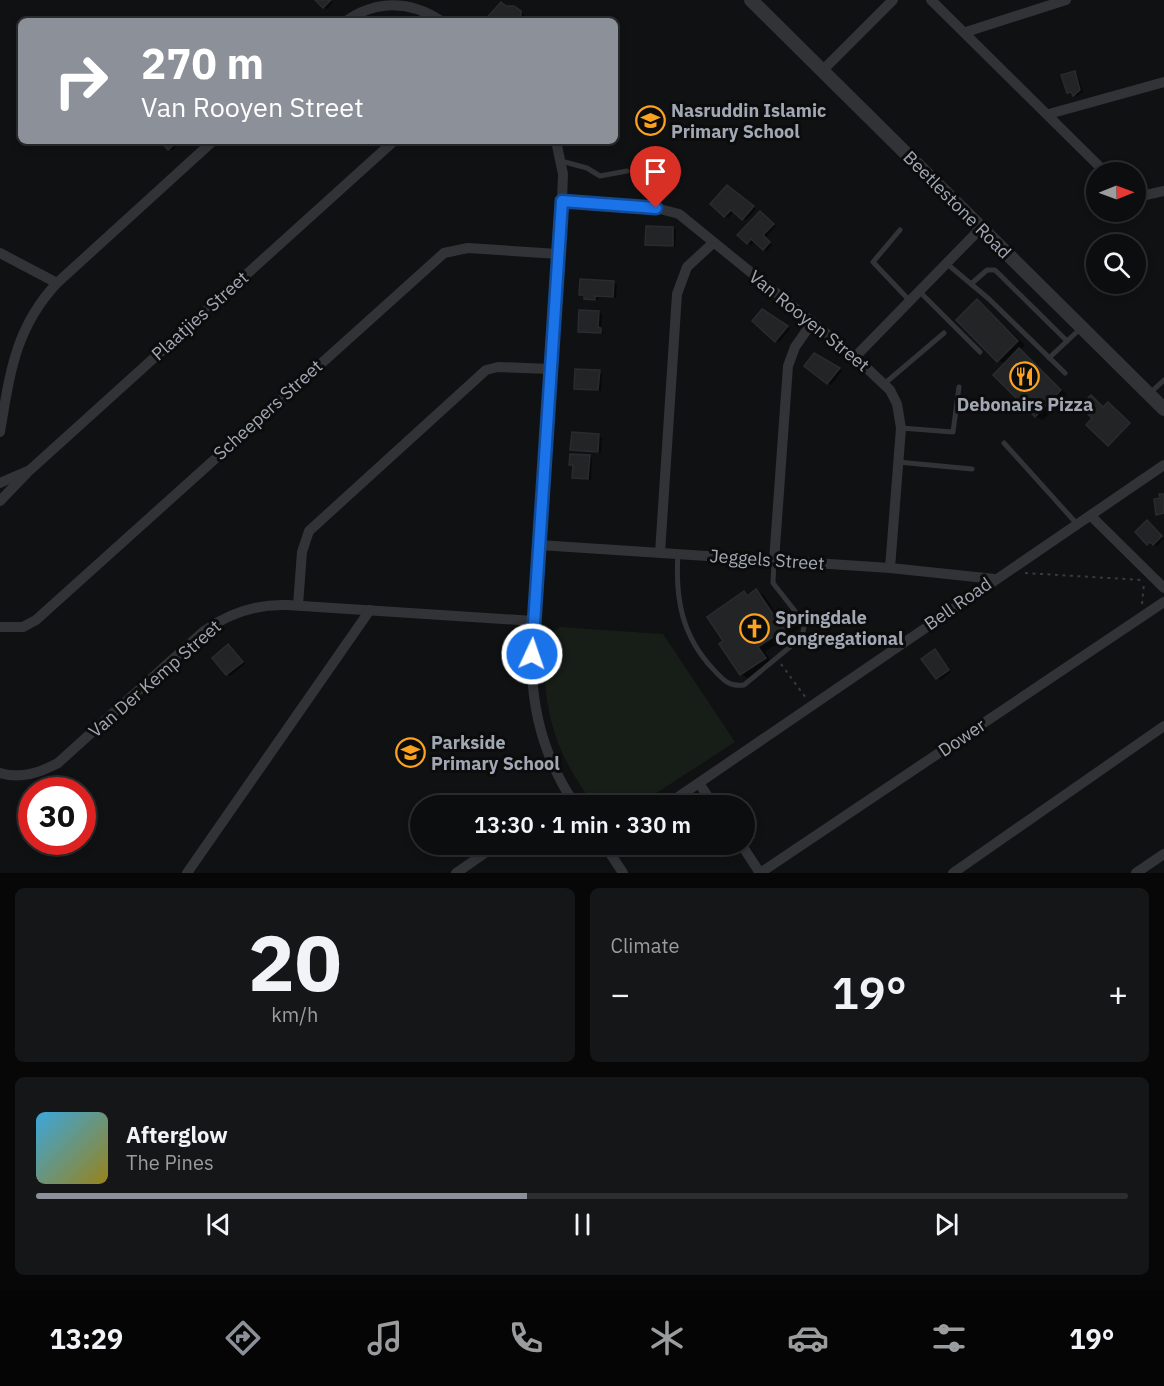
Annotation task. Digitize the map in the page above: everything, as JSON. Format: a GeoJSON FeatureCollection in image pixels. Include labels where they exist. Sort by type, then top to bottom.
{"type":"FeatureCollection","features":[{"type":"Feature","properties":{"kind":"street","name":"Beetlestone Road"},"geometry":{"type":"LineString","coordinates":[[751,0],[1164,409]]}},
{"type":"Feature","properties":{"kind":"street"},"geometry":{"type":"LineString","coordinates":[[822,71],[893,0]]}},
{"type":"Feature","properties":{"kind":"street"},"geometry":{"type":"LineString","coordinates":[[931,0],[1095,162]]}},
{"type":"Feature","properties":{"kind":"street"},"geometry":{"type":"LineString","coordinates":[[966,32],[1066,0]]}},
{"type":"Feature","properties":{"kind":"street"},"geometry":{"type":"LineString","coordinates":[[350,18],[364,8],[393,1],[424,8],[437,18]]}},
{"type":"Feature","properties":{"kind":"street"},"geometry":{"type":"LineString","coordinates":[[1049,114],[1164,82]]}},
{"type":"Feature","properties":{"kind":"street"},"geometry":{"type":"LineString","coordinates":[[0,432],[19,339],[33,312],[57,283],[210,144]]}},
{"type":"Feature","properties":{"kind":"street","name":"Plaatjies Street"},"geometry":{"type":"LineString","coordinates":[[0,483],[29,471],[391,144]]}},
{"type":"Feature","properties":{"kind":"street"},"geometry":{"type":"LineString","coordinates":[[557,144],[561,161],[562,201],[534,621],[532,689],[538,723],[551,761],[569,795]]}},
{"type":"Feature","properties":{"kind":"street"},"geometry":{"type":"LineString","coordinates":[[1146,195],[1164,191]]}},
{"type":"Feature","properties":{"kind":"street","name":"Van Rooyen Street"},"geometry":{"type":"LineString","coordinates":[[562,201],[670,210],[687,219],[811,324],[855,357],[884,384],[897,404],[901,428],[890,568]]}},
{"type":"Feature","properties":{"kind":"street"},"geometry":{"type":"LineString","coordinates":[[855,357],[981,228]]}},
{"type":"Feature","properties":{"kind":"street"},"geometry":{"type":"LineString","coordinates":[[660,553],[677,294],[687,267],[713,243]]}},
{"type":"Feature","properties":{"kind":"street","name":"Scheepers Street"},"geometry":{"type":"LineString","coordinates":[[0,627],[23,627],[46,612],[444,253],[468,248],[558,254]]}},
{"type":"Feature","properties":{"kind":"street"},"geometry":{"type":"LineString","coordinates":[[0,253],[57,283]]}},
{"type":"Feature","properties":{"kind":"street"},"geometry":{"type":"LineString","coordinates":[[774,561],[788,366],[795,347],[811,324]]}},
{"type":"Feature","properties":{"kind":"street"},"geometry":{"type":"LineString","coordinates":[[298,605],[302,552],[309,531],[486,370],[498,367],[551,369]]}},
{"type":"Feature","properties":{"kind":"street","name":"Bell Road"},"geometry":{"type":"LineString","coordinates":[[681,795],[1164,465]]}},
{"type":"Feature","properties":{"kind":"street"},"geometry":{"type":"LineString","coordinates":[[0,501],[21,482],[29,471]]}},
{"type":"Feature","properties":{"kind":"street"},"geometry":{"type":"LineString","coordinates":[[1091,516],[1160,584]]}},
{"type":"Feature","properties":{"kind":"street","name":"Jeggels Street"},"geometry":{"type":"LineString","coordinates":[[539,545],[890,568],[995,579]]}},
{"type":"Feature","properties":{"kind":"street","name":"Dower"},"geometry":{"type":"LineString","coordinates":[[760,873],[1164,602]]}},
{"type":"Feature","properties":{"kind":"street","name":"Van Der Kemp Street"},"geometry":{"type":"LineString","coordinates":[[0,773],[13,776],[36,773],[58,763],[204,631],[219,621],[250,608],[276,604],[298,605],[534,621]]}},
{"type":"Feature","properties":{"kind":"street"},"geometry":{"type":"LineString","coordinates":[[187,873],[370,610]]}},
{"type":"Feature","properties":{"kind":"street"},"geometry":{"type":"LineString","coordinates":[[952,873],[1164,726]]}},
{"type":"Feature","properties":{"kind":"street"},"geometry":{"type":"LineString","coordinates":[[699,783],[707,795]]}},
{"type":"Feature","properties":{"kind":"street"},"geometry":{"type":"LineString","coordinates":[[1136,873],[1164,854]]}},
{"type":"Feature","properties":{"kind":"street"},"geometry":{"type":"LineString","coordinates":[[456,873],[480,855]]}},
{"type":"Feature","properties":{"kind":"street"},"geometry":{"type":"LineString","coordinates":[[612,855],[622,873]]}},
{"type":"Feature","properties":{"kind":"street"},"geometry":{"type":"LineString","coordinates":[[748,855],[760,873]]}},
{"type":"Feature","properties":{"kind":"lane"},"geometry":{"type":"LineString","coordinates":[[561,161],[586,168],[600,176],[627,171]]}},
{"type":"Feature","properties":{"kind":"lane"},"geometry":{"type":"LineString","coordinates":[[900,230],[873,262],[910,301]]}},
{"type":"Feature","properties":{"kind":"lane"},"geometry":{"type":"LineString","coordinates":[[946,263],[1065,374]]}},
{"type":"Feature","properties":{"kind":"lane"},"geometry":{"type":"LineString","coordinates":[[971,284],[987,270],[995,270],[1067,341]]}},
{"type":"Feature","properties":{"kind":"lane"},"geometry":{"type":"LineString","coordinates":[[920,291],[980,352]]}},
{"type":"Feature","properties":{"kind":"lane"},"geometry":{"type":"LineString","coordinates":[[1049,358],[1082,327]]}},
{"type":"Feature","properties":{"kind":"lane"},"geometry":{"type":"LineString","coordinates":[[884,384],[944,333]]}},
{"type":"Feature","properties":{"kind":"lane"},"geometry":{"type":"LineString","coordinates":[[1149,394],[1164,381]]}},
{"type":"Feature","properties":{"kind":"lane"},"geometry":{"type":"LineString","coordinates":[[901,428],[953,432],[959,387]]}},
{"type":"Feature","properties":{"kind":"lane"},"geometry":{"type":"LineString","coordinates":[[1004,443],[1078,525]]}},
{"type":"Feature","properties":{"kind":"lane"},"geometry":{"type":"LineString","coordinates":[[898,462],[972,470]]}},
{"type":"Feature","properties":{"kind":"lane"},"geometry":{"type":"LineString","coordinates":[[678,555],[676,583],[681,615],[694,646],[718,675],[730,685],[744,685],[802,638],[804,627],[773,583],[774,561]]}},
{"type":"Feature","properties":{"kind":"path"},"geometry":{"type":"LineString","coordinates":[[1006,572],[1144,580],[1160,584]]}},
{"type":"Feature","properties":{"kind":"path"},"geometry":{"type":"LineString","coordinates":[[1141,617],[1144,580]]}},
{"type":"Feature","properties":{"kind":"path"},"geometry":{"type":"LineString","coordinates":[[777,659],[803,693]]}},
{"type":"Feature","properties":{"kind":"shaded area"},"geometry":{"type":"Polygon","coordinates":[[[560,627],[663,634],[735,742],[653,795],[587,795],[568,765],[553,727],[545,687],[544,639],[560,627]]]}},
{"type":"Feature","properties":{"kind":"building"},"geometry":{"type":"Polygon","coordinates":[[[315,0],[331,0],[323,8],[315,0]]]}},
{"type":"Feature","properties":{"kind":"building"},"geometry":{"type":"Polygon","coordinates":[[[501,2],[521,11],[521,18],[487,18],[501,2]]]}},
{"type":"Feature","properties":{"kind":"building"},"geometry":{"type":"Polygon","coordinates":[[[1075,71],[1080,90],[1073,96],[1071,92],[1067,93],[1061,75],[1075,71]]]}},
{"type":"Feature","properties":{"kind":"building"},"geometry":{"type":"Polygon","coordinates":[[[163,144],[175,144],[168,150],[163,144]]]}},
{"type":"Feature","properties":{"kind":"building"},"geometry":{"type":"Polygon","coordinates":[[[727,185],[754,206],[742,220],[731,210],[724,217],[710,204],[727,185]]]}},
{"type":"Feature","properties":{"kind":"building"},"geometry":{"type":"Polygon","coordinates":[[[760,211],[774,224],[763,235],[770,242],[763,250],[751,239],[747,244],[737,235],[760,211]]]}},
{"type":"Feature","properties":{"kind":"building"},"geometry":{"type":"Polygon","coordinates":[[[646,226],[673,227],[673,246],[645,245],[646,226]]]}},
{"type":"Feature","properties":{"kind":"building"},"geometry":{"type":"Polygon","coordinates":[[[580,279],[614,281],[613,297],[595,296],[595,300],[584,299],[584,295],[579,295],[580,279]]]}},
{"type":"Feature","properties":{"kind":"building"},"geometry":{"type":"Polygon","coordinates":[[[977,299],[1018,341],[997,362],[956,320],[977,299]]]}},
{"type":"Feature","properties":{"kind":"building"},"geometry":{"type":"Polygon","coordinates":[[[762,309],[788,326],[775,342],[752,321],[762,309]]]}},
{"type":"Feature","properties":{"kind":"building"},"geometry":{"type":"Polygon","coordinates":[[[579,310],[599,311],[598,327],[601,328],[601,333],[578,332],[579,310]]]}},
{"type":"Feature","properties":{"kind":"building"},"geometry":{"type":"Polygon","coordinates":[[[1019,348],[1061,390],[1035,417],[993,375],[1019,348]]]}},
{"type":"Feature","properties":{"kind":"building"},"geometry":{"type":"Polygon","coordinates":[[[814,353],[840,368],[827,384],[804,366],[814,353]]]}},
{"type":"Feature","properties":{"kind":"building"},"geometry":{"type":"Polygon","coordinates":[[[575,369],[600,370],[598,390],[574,389],[575,369]]]}},
{"type":"Feature","properties":{"kind":"building"},"geometry":{"type":"Polygon","coordinates":[[[1091,395],[1103,407],[1108,402],[1130,423],[1108,446],[1086,425],[1092,418],[1080,406],[1091,395]]]}},
{"type":"Feature","properties":{"kind":"building"},"geometry":{"type":"Polygon","coordinates":[[[572,432],[599,434],[598,452],[570,450],[572,432]]]}},
{"type":"Feature","properties":{"kind":"building"},"geometry":{"type":"Polygon","coordinates":[[[570,454],[590,455],[588,479],[572,478],[573,465],[569,465],[570,454]]]}},
{"type":"Feature","properties":{"kind":"building"},"geometry":{"type":"Polygon","coordinates":[[[1159,494],[1164,494],[1164,513],[1156,515],[1154,499],[1160,498],[1159,494]]]}},
{"type":"Feature","properties":{"kind":"building"},"geometry":{"type":"Polygon","coordinates":[[[1147,520],[1162,536],[1153,545],[1150,542],[1147,545],[1135,532],[1147,520]]]}},
{"type":"Feature","properties":{"kind":"building"},"geometry":{"type":"Polygon","coordinates":[[[756,589],[777,620],[787,613],[794,623],[758,647],[766,658],[740,675],[719,644],[723,641],[707,617],[744,591],[747,596],[756,589]]]}},
{"type":"Feature","properties":{"kind":"building"},"geometry":{"type":"Polygon","coordinates":[[[228,644],[243,662],[226,675],[212,658],[228,644]]]}},
{"type":"Feature","properties":{"kind":"building"},"geometry":{"type":"Polygon","coordinates":[[[935,649],[949,670],[936,679],[921,659],[935,649]]]}},
{"type":"Feature","properties":{"kind":"place","name":"Nasruddin Islamic Primary School"},"geometry":{"type":"Point","coordinates":[650,121]}},
{"type":"Feature","properties":{"kind":"place","name":"Debonairs Pizza"},"geometry":{"type":"Point","coordinates":[1025,376]}},
{"type":"Feature","properties":{"kind":"place","name":"Springdale Congregational"},"geometry":{"type":"Point","coordinates":[754,628]}},
{"type":"Feature","properties":{"kind":"place","name":"Parkside Primary School"},"geometry":{"type":"Point","coordinates":[410,753]}},
{"type":"Feature","properties":{"kind":"route"},"geometry":{"type":"LineString","coordinates":[[532,654],[562,201],[656,208]]}}]}
